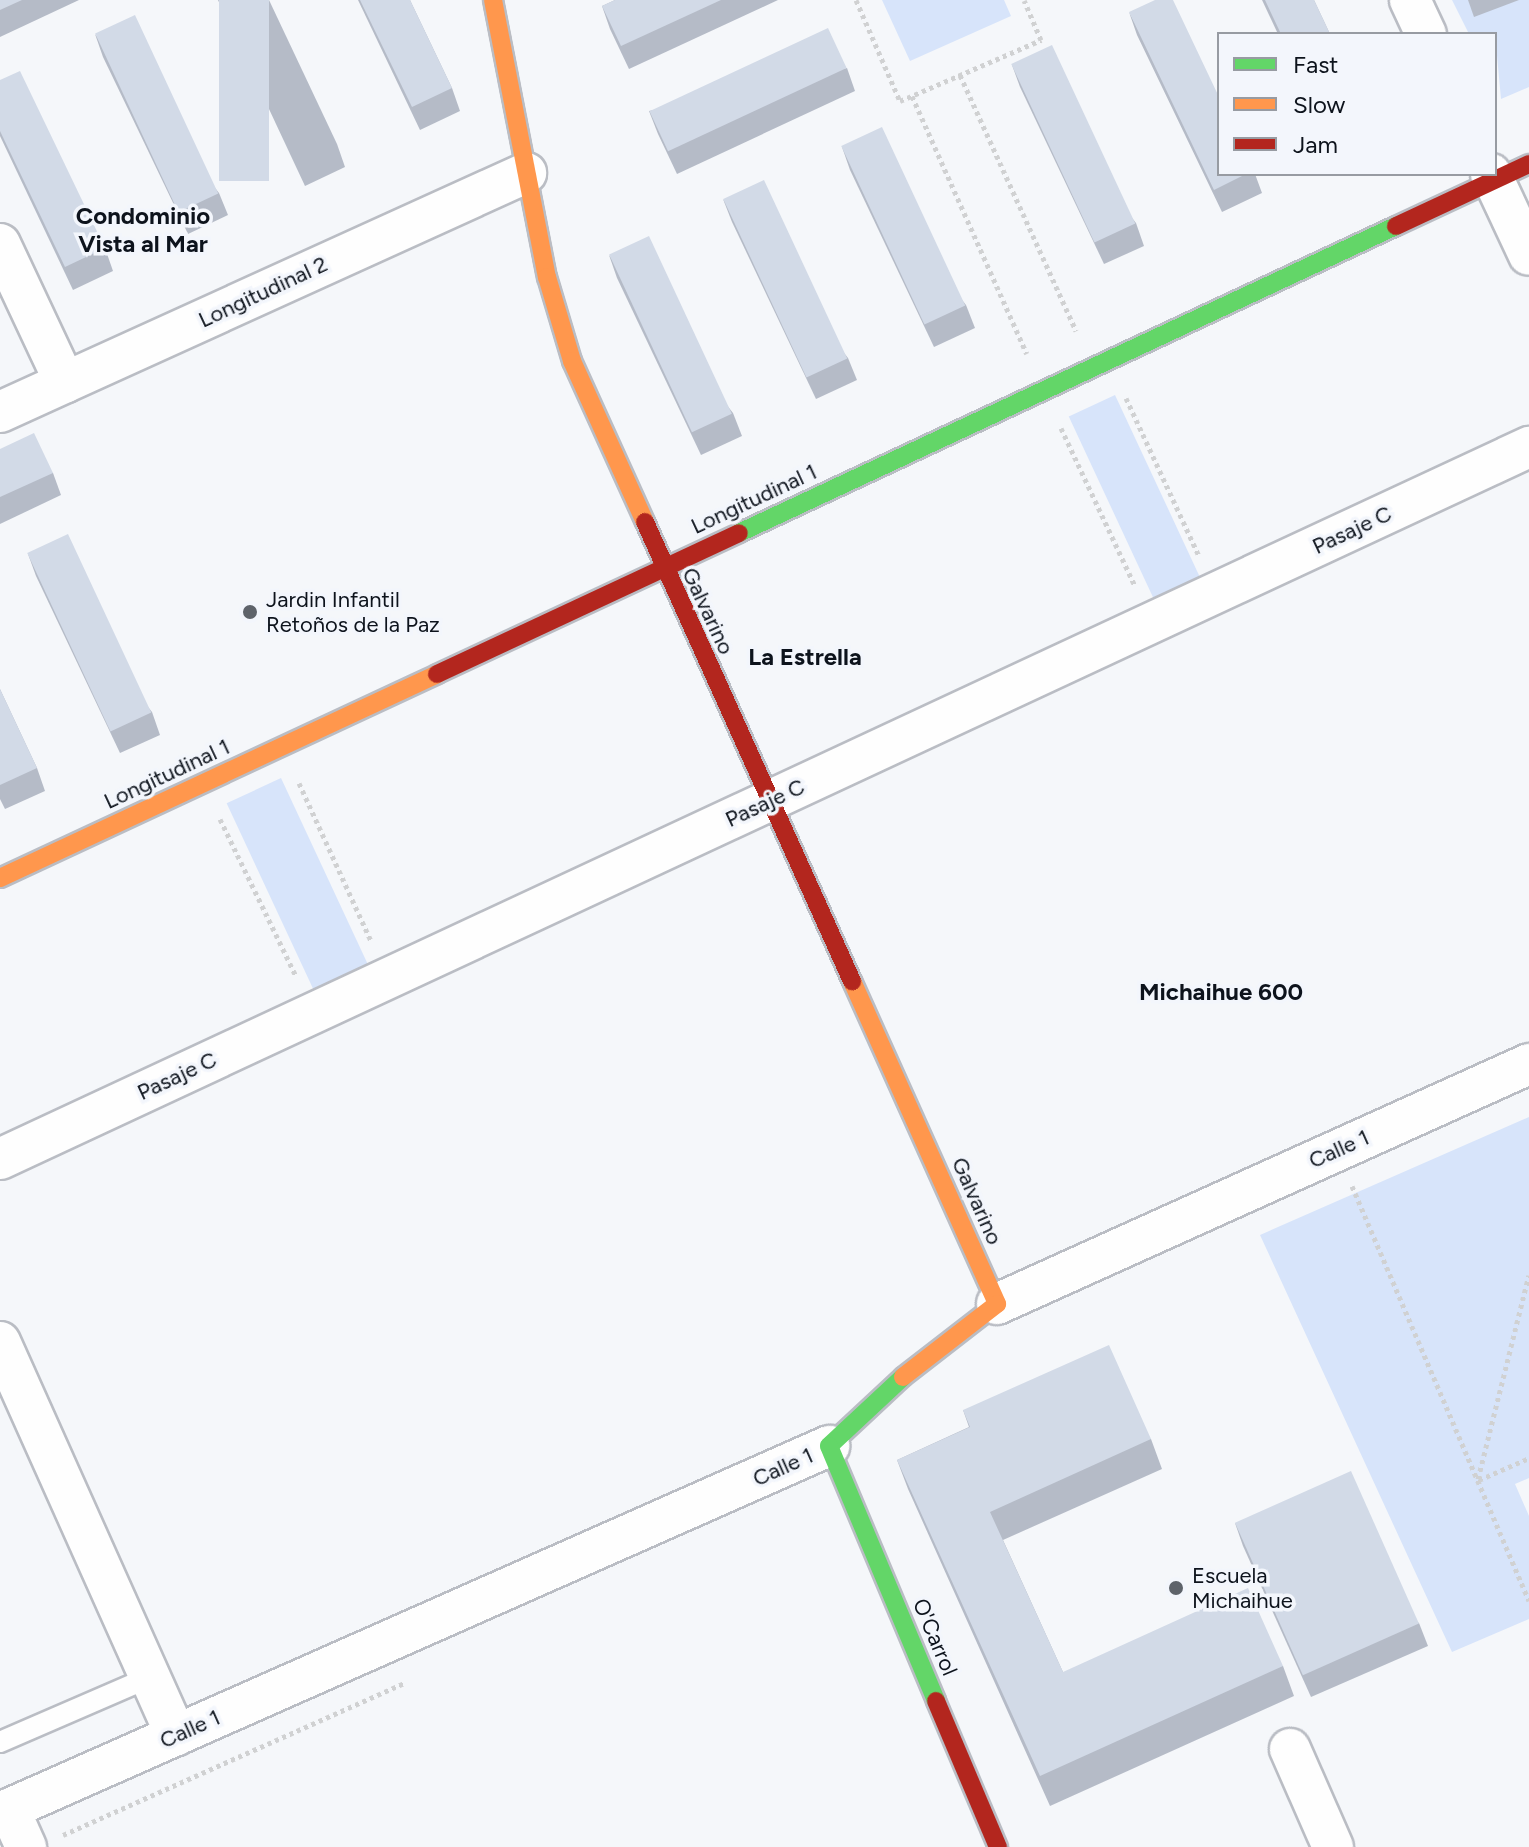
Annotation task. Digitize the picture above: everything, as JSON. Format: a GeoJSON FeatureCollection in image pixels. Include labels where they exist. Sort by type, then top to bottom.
{"type":"FeatureCollection","features":[{"type":"Feature","properties":{"kind":"street","name":"Galvarino"},"geometry":{"type":"LineString","coordinates":[[493,0],[526,173],[572,361],[662,569],[997,1304]]}},
{"type":"Feature","properties":{"kind":"street"},"geometry":{"type":"LineString","coordinates":[[1410,0],[1425,32]]}},
{"type":"Feature","properties":{"kind":"street","name":"Longitudinal 2"},"geometry":{"type":"LineString","coordinates":[[0,412],[526,173]]}},
{"type":"Feature","properties":{"kind":"street"},"geometry":{"type":"LineString","coordinates":[[1505,173],[1529,255]]}},
{"type":"Feature","properties":{"kind":"street","name":"Longitudinal 1"},"geometry":{"type":"LineString","coordinates":[[0,878],[1505,173]]}},
{"type":"Feature","properties":{"kind":"street"},"geometry":{"type":"LineString","coordinates":[[0,244],[65,383]]}},
{"type":"Feature","properties":{"kind":"street","name":"Pasaje C"},"geometry":{"type":"LineString","coordinates":[[0,1159],[1529,447]]}},
{"type":"Feature","properties":{"kind":"street","name":"Calle 1"},"geometry":{"type":"LineString","coordinates":[[5,1811],[829,1446],[851,1418],[997,1304],[1529,1064]]}},
{"type":"Feature","properties":{"kind":"street"},"geometry":{"type":"LineString","coordinates":[[0,1342],[176,1735]]}},
{"type":"Feature","properties":{"kind":"street","name":"O'Carrol"},"geometry":{"type":"LineString","coordinates":[[829,1446],[998,1847]]}},
{"type":"Feature","properties":{"kind":"street"},"geometry":{"type":"LineString","coordinates":[[1290,1749],[1333,1847]]}},
{"type":"Feature","properties":{"kind":"street"},"geometry":{"type":"LineString","coordinates":[[5,1811],[26,1847]]}},
{"type":"Feature","properties":{"kind":"lane"},"geometry":{"type":"LineString","coordinates":[[0,1742],[150,1677]]}},
{"type":"Feature","properties":{"kind":"path"},"geometry":{"type":"LineString","coordinates":[[856,0],[900,101],[1041,40],[1024,0]]}},
{"type":"Feature","properties":{"kind":"path"},"geometry":{"type":"LineString","coordinates":[[960,75],[1216,593]]}},
{"type":"Feature","properties":{"kind":"path"},"geometry":{"type":"LineString","coordinates":[[912,96],[1153,623]]}},
{"type":"Feature","properties":{"kind":"path"},"geometry":{"type":"LineString","coordinates":[[283,746],[388,978]]}},
{"type":"Feature","properties":{"kind":"path"},"geometry":{"type":"LineString","coordinates":[[203,784],[313,1013]]}},
{"type":"Feature","properties":{"kind":"path"},"geometry":{"type":"LineString","coordinates":[[1352,1185],[1529,1601]]}},
{"type":"Feature","properties":{"kind":"path"},"geometry":{"type":"LineString","coordinates":[[1478,1480],[1529,1275]]}},
{"type":"Feature","properties":{"kind":"path"},"geometry":{"type":"LineString","coordinates":[[1478,1480],[1529,1458]]}},
{"type":"Feature","properties":{"kind":"shaded area"},"geometry":{"type":"Polygon","coordinates":[[[882,0],[1004,0],[1011,16],[910,61],[882,0]]]}},
{"type":"Feature","properties":{"kind":"shaded area"},"geometry":{"type":"Polygon","coordinates":[[[1452,0],[1529,0],[1529,87],[1501,99],[1497,32],[1468,32],[1452,0]]]}},
{"type":"Feature","properties":{"kind":"shaded area"},"geometry":{"type":"Polygon","coordinates":[[[1115,395],[1201,580],[1155,601],[1069,417],[1115,395]]]}},
{"type":"Feature","properties":{"kind":"shaded area"},"geometry":{"type":"Polygon","coordinates":[[[281,778],[368,965],[314,990],[227,803],[281,778]]]}},
{"type":"Feature","properties":{"kind":"shaded area"},"geometry":{"type":"Polygon","coordinates":[[[1529,1117],[1529,1478],[1515,1484],[1529,1516],[1529,1619],[1452,1652],[1260,1235],[1529,1117]]]}},
{"type":"Feature","properties":{"kind":"building"},"geometry":{"type":"Polygon","coordinates":[[[0,0],[22,0],[0,10],[0,0]]]}},
{"type":"Feature","properties":{"kind":"building"},"geometry":{"type":"Polygon","coordinates":[[[219,0],[269,0],[269,181],[219,181],[219,0]]]}},
{"type":"Feature","properties":{"kind":"building"},"geometry":{"type":"Polygon","coordinates":[[[360,0],[410,0],[452,88],[412,107],[360,0]]]}},
{"type":"Feature","properties":{"kind":"building"},"geometry":{"type":"Polygon","coordinates":[[[615,0],[721,0],[621,46],[602,6],[615,0]]]}},
{"type":"Feature","properties":{"kind":"building"},"geometry":{"type":"Polygon","coordinates":[[[1155,0],[1173,0],[1217,93],[1217,176],[1242,176],[1214,190],[1129,12],[1155,0]]]}},
{"type":"Feature","properties":{"kind":"building"},"geometry":{"type":"Polygon","coordinates":[[[1265,0],[1314,0],[1329,32],[1280,32],[1265,0]]]}},
{"type":"Feature","properties":{"kind":"building"},"geometry":{"type":"Polygon","coordinates":[[[135,15],[218,194],[178,212],[95,34],[135,15]]]}},
{"type":"Feature","properties":{"kind":"building"},"geometry":{"type":"Polygon","coordinates":[[[828,28],[847,68],[668,151],[649,111],[828,28]]]}},
{"type":"Feature","properties":{"kind":"building"},"geometry":{"type":"Polygon","coordinates":[[[1052,45],[1135,224],[1094,243],[1011,64],[1052,45]]]}},
{"type":"Feature","properties":{"kind":"building"},"geometry":{"type":"Polygon","coordinates":[[[20,71],[105,248],[65,267],[0,131],[0,80],[20,71]]]}},
{"type":"Feature","properties":{"kind":"building"},"geometry":{"type":"Polygon","coordinates":[[[882,127],[965,306],[924,325],[841,146],[882,127]]]}},
{"type":"Feature","properties":{"kind":"building"},"geometry":{"type":"Polygon","coordinates":[[[764,180],[847,359],[806,378],[723,199],[764,180]]]}},
{"type":"Feature","properties":{"kind":"building"},"geometry":{"type":"Polygon","coordinates":[[[649,236],[732,414],[692,432],[609,255],[649,236]]]}},
{"type":"Feature","properties":{"kind":"building"},"geometry":{"type":"Polygon","coordinates":[[[34,433],[53,473],[0,497],[0,449],[34,433]]]}},
{"type":"Feature","properties":{"kind":"building"},"geometry":{"type":"Polygon","coordinates":[[[68,534],[151,713],[110,732],[27,553],[68,534]]]}},
{"type":"Feature","properties":{"kind":"building"},"geometry":{"type":"Polygon","coordinates":[[[0,689],[37,768],[0,785],[0,689]]]}},
{"type":"Feature","properties":{"kind":"building"},"geometry":{"type":"Polygon","coordinates":[[[1109,1345],[1151,1439],[990,1512],[1063,1672],[1248,1588],[1283,1666],[1040,1776],[897,1460],[970,1427],[963,1410],[1109,1345]]]}},
{"type":"Feature","properties":{"kind":"building"},"geometry":{"type":"Polygon","coordinates":[[[1351,1471],[1419,1624],[1303,1675],[1235,1523],[1351,1471]]]}},
{"type":"Feature","properties":{"kind":"traffic: fast"},"geometry":{"type":"LineString","coordinates":[[739,533],[1396,226]]}},
{"type":"Feature","properties":{"kind":"traffic: fast"},"geometry":{"type":"LineString","coordinates":[[903,1377],[829,1446],[936,1701]]}},
{"type":"Feature","properties":{"kind":"traffic: slow"},"geometry":{"type":"LineString","coordinates":[[493,0],[547,277],[572,361],[645,522]]}},
{"type":"Feature","properties":{"kind":"traffic: slow"},"geometry":{"type":"LineString","coordinates":[[0,878],[437,674]]}},
{"type":"Feature","properties":{"kind":"traffic: slow"},"geometry":{"type":"LineString","coordinates":[[852,981],[997,1304],[903,1377]]}},
{"type":"Feature","properties":{"kind":"traffic: jam"},"geometry":{"type":"LineString","coordinates":[[1396,226],[1529,164]]}},
{"type":"Feature","properties":{"kind":"traffic: jam"},"geometry":{"type":"LineString","coordinates":[[645,522],[852,981]]}},
{"type":"Feature","properties":{"kind":"traffic: jam"},"geometry":{"type":"LineString","coordinates":[[437,674],[739,533]]}},
{"type":"Feature","properties":{"kind":"traffic: jam"},"geometry":{"type":"LineString","coordinates":[[936,1701],[998,1847]]}},
{"type":"Feature","properties":{"kind":"place","name":"Jardin Infantil Retoños de la Paz"},"geometry":{"type":"Point","coordinates":[250,612]}},
{"type":"Feature","properties":{"kind":"place","name":"Escuela Michaihue"},"geometry":{"type":"Point","coordinates":[1176,1588]}},
{"type":"Feature","properties":{"kind":"district","name":"Condominio Vista al Mar"},"geometry":{"type":"Point","coordinates":[143,230]}},
{"type":"Feature","properties":{"kind":"district","name":"La Estrella"},"geometry":{"type":"Point","coordinates":[805,657]}},
{"type":"Feature","properties":{"kind":"district","name":"Michaihue 600"},"geometry":{"type":"Point","coordinates":[1221,992]}}]}
